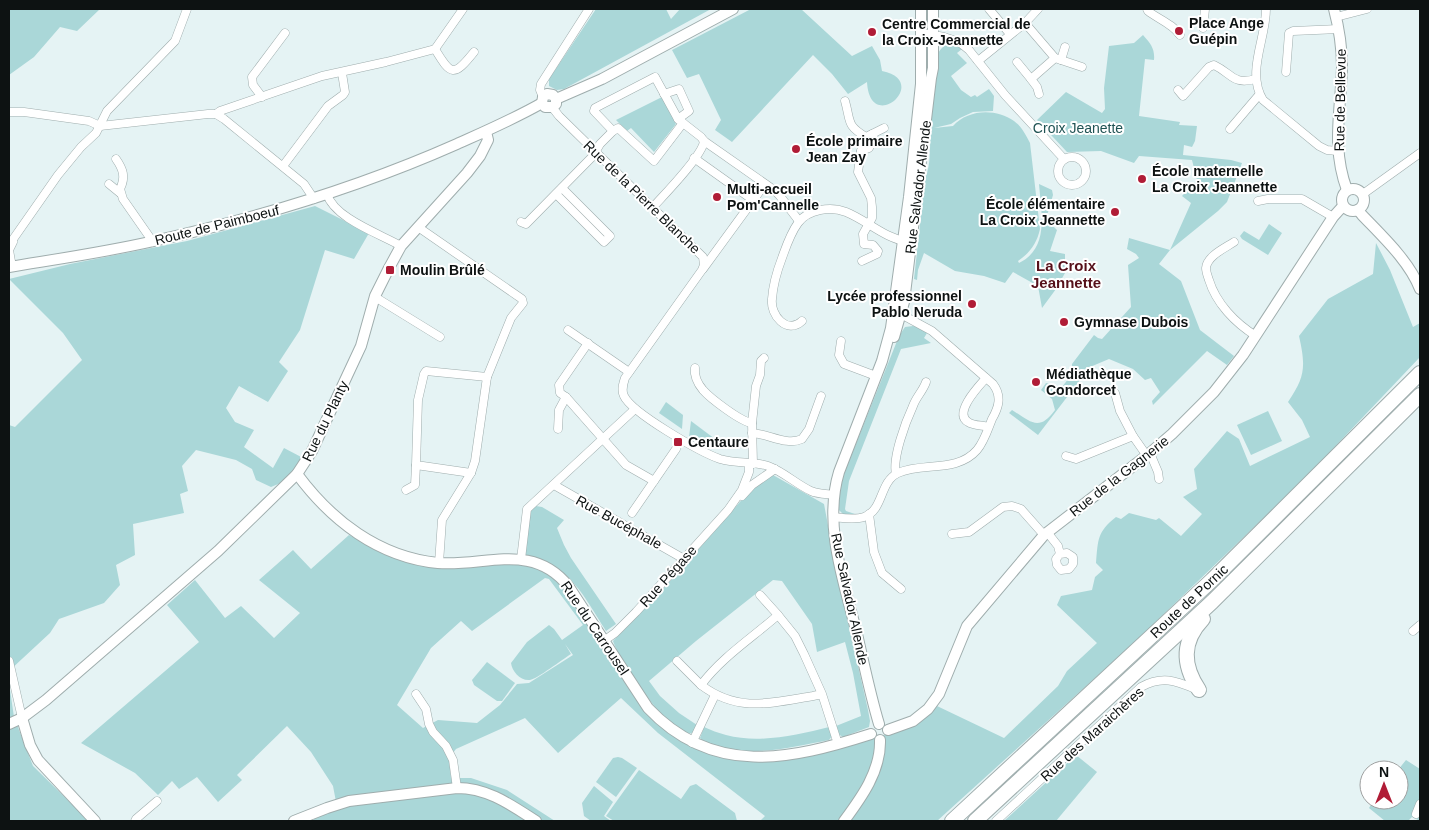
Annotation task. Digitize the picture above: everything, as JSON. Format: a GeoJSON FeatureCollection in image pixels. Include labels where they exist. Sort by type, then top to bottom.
{"type":"FeatureCollection","features":[{"type":"Feature","properties":{"kind":"highway","name":"Route de Pornic"},"geometry":{"type":"LineString","coordinates":[[952,821],[1212,580],[1420,373]]}},
{"type":"Feature","properties":{"kind":"highway","name":"Route de Pornic"},"geometry":{"type":"LineString","coordinates":[[975,821],[1229,585],[1420,395]]}},
{"type":"Feature","properties":{"kind":"highway"},"geometry":{"type":"LineString","coordinates":[[1200,690],[1191,677],[1187,666],[1190,636],[1199,622],[1224,597],[1229,585]]}},
{"type":"Feature","properties":{"kind":"street"},"geometry":{"type":"LineString","coordinates":[[10,267],[9,250],[11,242],[58,175],[81,147],[96,133],[107,111],[175,40],[187,9]]}},
{"type":"Feature","properties":{"kind":"street"},"geometry":{"type":"LineString","coordinates":[[216,114],[322,76],[435,49],[463,9]]}},
{"type":"Feature","properties":{"kind":"street","name":"Rue de la Pierre Blanche"},"geometry":{"type":"LineString","coordinates":[[589,9],[544,79],[548,101],[595,151],[701,254],[704,265],[625,378],[622,391],[624,397],[635,409],[701,451],[727,461],[761,464],[775,469],[812,492],[834,495]]}},
{"type":"Feature","properties":{"kind":"street","name":"Route de Paimboeuf"},"geometry":{"type":"LineString","coordinates":[[10,267],[153,242],[242,220],[314,199],[487,134],[548,101],[602,79],[733,9]]}},
{"type":"Feature","properties":{"kind":"street","name":"Rue Salvador Allende"},"geometry":{"type":"LineString","coordinates":[[907,241],[922,84],[921,9]]}},
{"type":"Feature","properties":{"kind":"street","name":"Rue Salvador Allende"},"geometry":{"type":"LineString","coordinates":[[879,724],[835,539],[833,518],[834,495],[839,472],[882,361],[897,312],[933,68],[933,9]]}},
{"type":"Feature","properties":{"kind":"street"},"geometry":{"type":"LineString","coordinates":[[989,9],[1010,34]]}},
{"type":"Feature","properties":{"kind":"street"},"geometry":{"type":"LineString","coordinates":[[978,61],[1025,23],[1038,9]]}},
{"type":"Feature","properties":{"kind":"street"},"geometry":{"type":"LineString","coordinates":[[1148,9],[1158,19],[1175,27],[1180,35]]}},
{"type":"Feature","properties":{"kind":"street"},"geometry":{"type":"LineString","coordinates":[[1203,28],[1205,9]]}},
{"type":"Feature","properties":{"kind":"street"},"geometry":{"type":"LineString","coordinates":[[1266,9],[1265,26],[1257,62],[1256,79],[1259,95],[1282,117],[1319,146],[1327,150],[1338,151]]}},
{"type":"Feature","properties":{"kind":"street"},"geometry":{"type":"LineString","coordinates":[[1335,13],[1367,9]]}},
{"type":"Feature","properties":{"kind":"street","name":"Rue de Bellevue"},"geometry":{"type":"LineString","coordinates":[[1335,13],[1339,29],[1342,67],[1337,124],[1338,151],[1347,190]]}},
{"type":"Feature","properties":{"kind":"street"},"geometry":{"type":"LineString","coordinates":[[1025,23],[1058,59],[1082,67]]}},
{"type":"Feature","properties":{"kind":"street"},"geometry":{"type":"LineString","coordinates":[[1286,72],[1289,33],[1293,31],[1339,29]]}},
{"type":"Feature","properties":{"kind":"street"},"geometry":{"type":"LineString","coordinates":[[262,97],[253,85],[252,77],[285,33]]}},
{"type":"Feature","properties":{"kind":"street"},"geometry":{"type":"LineString","coordinates":[[922,33],[959,42],[969,50],[1005,95],[1064,159]]}},
{"type":"Feature","properties":{"kind":"street"},"geometry":{"type":"LineString","coordinates":[[1031,79],[1058,59],[1065,47]]}},
{"type":"Feature","properties":{"kind":"street"},"geometry":{"type":"LineString","coordinates":[[435,49],[444,66],[448,69],[457,70],[462,67],[474,52]]}},
{"type":"Feature","properties":{"kind":"street"},"geometry":{"type":"LineString","coordinates":[[1016,62],[1031,79],[1039,94]]}},
{"type":"Feature","properties":{"kind":"street"},"geometry":{"type":"LineString","coordinates":[[1178,90],[1183,96],[1209,66],[1214,66],[1243,82],[1256,79]]}},
{"type":"Feature","properties":{"kind":"street"},"geometry":{"type":"LineString","coordinates":[[283,166],[328,106],[345,92],[342,72]]}},
{"type":"Feature","properties":{"kind":"street"},"geometry":{"type":"LineString","coordinates":[[613,130],[594,111],[595,108],[655,77],[680,121],[701,136],[704,141],[780,196],[799,221]]}},
{"type":"Feature","properties":{"kind":"street"},"geometry":{"type":"LineString","coordinates":[[521,222],[526,224],[559,191],[613,130],[618,128],[654,161],[680,121],[689,111],[679,89],[664,94]]}},
{"type":"Feature","properties":{"kind":"street"},"geometry":{"type":"LineString","coordinates":[[1230,129],[1259,95]]}},
{"type":"Feature","properties":{"kind":"street"},"geometry":{"type":"LineString","coordinates":[[845,101],[850,125],[853,129],[869,136]]}},
{"type":"Feature","properties":{"kind":"street"},"geometry":{"type":"LineString","coordinates":[[9,112],[24,112],[89,121],[100,126],[216,114],[304,184],[314,199]]}},
{"type":"Feature","properties":{"kind":"street"},"geometry":{"type":"LineString","coordinates":[[862,261],[877,254],[878,251],[873,245],[864,244],[863,241],[863,234],[872,218],[871,198],[858,172],[861,151],[869,136],[884,128]]}},
{"type":"Feature","properties":{"kind":"street","name":"Rue du Planty"},"geometry":{"type":"LineString","coordinates":[[9,724],[22,718],[66,684],[218,552],[298,474],[312,451],[360,346],[375,297],[401,246],[475,164],[488,140],[487,134]]}},
{"type":"Feature","properties":{"kind":"street"},"geometry":{"type":"LineString","coordinates":[[653,207],[703,147],[704,141]]}},
{"type":"Feature","properties":{"kind":"street"},"geometry":{"type":"LineString","coordinates":[[1363,194],[1420,154]]}},
{"type":"Feature","properties":{"kind":"street"},"geometry":{"type":"LineString","coordinates":[[694,158],[753,200]]}},
{"type":"Feature","properties":{"kind":"street"},"geometry":{"type":"LineString","coordinates":[[116,159],[122,168],[124,177],[120,193]]}},
{"type":"Feature","properties":{"kind":"street"},"geometry":{"type":"LineString","coordinates":[[109,184],[120,193],[153,242]]}},
{"type":"Feature","properties":{"kind":"street"},"geometry":{"type":"LineString","coordinates":[[702,270],[765,184]]}},
{"type":"Feature","properties":{"kind":"street"},"geometry":{"type":"LineString","coordinates":[[1356,189],[1363,194],[1364,203],[1358,210],[1352,211],[1343,206],[1341,199],[1347,190],[1356,189]]}},
{"type":"Feature","properties":{"kind":"street"},"geometry":{"type":"LineString","coordinates":[[559,191],[610,236],[604,242],[559,191]]}},
{"type":"Feature","properties":{"kind":"street"},"geometry":{"type":"LineString","coordinates":[[327,194],[340,211],[351,219],[401,246]]}},
{"type":"Feature","properties":{"kind":"street"},"geometry":{"type":"LineString","coordinates":[[1258,202],[1268,199],[1302,199],[1333,217]]}},
{"type":"Feature","properties":{"kind":"street","name":"Rue de la Gagnerie"},"geometry":{"type":"LineString","coordinates":[[888,730],[913,721],[928,709],[939,694],[967,626],[1046,533],[1149,455],[1214,392],[1238,362],[1333,217],[1343,206]]}},
{"type":"Feature","properties":{"kind":"street"},"geometry":{"type":"LineString","coordinates":[[802,321],[793,326],[787,326],[779,321],[772,310],[776,275],[790,237],[799,221],[817,210],[834,209],[845,212],[887,236],[907,241]]}},
{"type":"Feature","properties":{"kind":"street"},"geometry":{"type":"LineString","coordinates":[[1358,210],[1411,271],[1420,289]]}},
{"type":"Feature","properties":{"kind":"street"},"geometry":{"type":"LineString","coordinates":[[418,227],[522,299],[523,303],[511,318],[487,377],[482,424],[475,462],[471,473],[442,520],[439,563]]}},
{"type":"Feature","properties":{"kind":"street"},"geometry":{"type":"LineString","coordinates":[[1234,242],[1214,255],[1206,266],[1207,272],[1211,287],[1225,309],[1241,325],[1256,336]]}},
{"type":"Feature","properties":{"kind":"street"},"geometry":{"type":"LineString","coordinates":[[375,297],[440,337]]}},
{"type":"Feature","properties":{"kind":"street"},"geometry":{"type":"LineString","coordinates":[[833,518],[854,518],[869,514],[877,506],[886,484],[896,474],[916,469],[955,464],[965,460],[979,447],[996,411],[999,398],[996,388],[986,378],[932,331],[897,312]]}},
{"type":"Feature","properties":{"kind":"street"},"geometry":{"type":"LineString","coordinates":[[568,330],[629,372]]}},
{"type":"Feature","properties":{"kind":"street"},"geometry":{"type":"LineString","coordinates":[[841,341],[839,355],[844,364],[876,376]]}},
{"type":"Feature","properties":{"kind":"street"},"geometry":{"type":"LineString","coordinates":[[588,343],[559,385],[560,393],[566,397],[626,465],[654,481]]}},
{"type":"Feature","properties":{"kind":"street","name":"Rue Pégase"},"geometry":{"type":"LineString","coordinates":[[605,640],[616,633],[684,559],[728,510],[742,490],[751,464],[752,423],[756,386],[760,375],[761,361],[764,358]]}},
{"type":"Feature","properties":{"kind":"street"},"geometry":{"type":"LineString","coordinates":[[695,368],[697,381],[704,391],[738,417],[752,423]]}},
{"type":"Feature","properties":{"kind":"street"},"geometry":{"type":"LineString","coordinates":[[406,490],[415,486],[418,400],[424,374],[430,371],[487,377]]}},
{"type":"Feature","properties":{"kind":"street"},"geometry":{"type":"LineString","coordinates":[[986,378],[966,404],[964,414],[970,424],[988,427]]}},
{"type":"Feature","properties":{"kind":"street"},"geometry":{"type":"LineString","coordinates":[[896,474],[898,449],[913,404],[926,382]]}},
{"type":"Feature","properties":{"kind":"street"},"geometry":{"type":"LineString","coordinates":[[1115,393],[1120,411],[1134,436],[1149,455],[1158,472],[1159,479]]}},
{"type":"Feature","properties":{"kind":"street"},"geometry":{"type":"LineString","coordinates":[[752,433],[764,434],[789,442],[802,440],[809,429],[821,396]]}},
{"type":"Feature","properties":{"kind":"street"},"geometry":{"type":"LineString","coordinates":[[558,429],[559,410],[566,397]]}},
{"type":"Feature","properties":{"kind":"street"},"geometry":{"type":"LineString","coordinates":[[521,560],[527,509],[635,409]]}},
{"type":"Feature","properties":{"kind":"street"},"geometry":{"type":"LineString","coordinates":[[1066,456],[1076,459],[1134,436]]}},
{"type":"Feature","properties":{"kind":"street"},"geometry":{"type":"LineString","coordinates":[[632,513],[676,449]]}},
{"type":"Feature","properties":{"kind":"street"},"geometry":{"type":"LineString","coordinates":[[416,465],[471,473]]}},
{"type":"Feature","properties":{"kind":"street","name":"Rue Pégase"},"geometry":{"type":"LineString","coordinates":[[728,510],[735,505],[752,485],[775,469]]}},
{"type":"Feature","properties":{"kind":"street","name":"Rue du Carrousel"},"geometry":{"type":"LineString","coordinates":[[298,474],[309,490],[329,512],[376,545],[402,555],[439,563],[503,558],[534,562],[548,568],[562,578],[605,640],[648,708],[665,724],[692,742],[719,753],[751,757],[785,754],[838,744],[871,734]]}},
{"type":"Feature","properties":{"kind":"street","name":"Rue Bucéphale"},"geometry":{"type":"LineString","coordinates":[[554,485],[684,559]]}},
{"type":"Feature","properties":{"kind":"street"},"geometry":{"type":"LineString","coordinates":[[952,534],[969,532],[1003,507],[1012,506],[1021,509],[1046,533],[1058,546],[1060,554]]}},
{"type":"Feature","properties":{"kind":"street"},"geometry":{"type":"LineString","coordinates":[[869,514],[874,552],[882,574],[902,589]]}},
{"type":"Feature","properties":{"kind":"street"},"geometry":{"type":"LineString","coordinates":[[760,595],[795,636],[822,694],[838,744]]}},
{"type":"Feature","properties":{"kind":"street"},"geometry":{"type":"LineString","coordinates":[[701,685],[729,656],[778,615]]}},
{"type":"Feature","properties":{"kind":"street"},"geometry":{"type":"LineString","coordinates":[[1413,631],[1420,625]]}},
{"type":"Feature","properties":{"kind":"street"},"geometry":{"type":"LineString","coordinates":[[9,661],[22,718],[30,745],[38,760],[95,821]]}},
{"type":"Feature","properties":{"kind":"street"},"geometry":{"type":"LineString","coordinates":[[677,661],[701,685],[715,695],[732,701],[760,705],[822,694]]}},
{"type":"Feature","properties":{"kind":"street","name":"Rue des Maraichères"},"geometry":{"type":"LineString","coordinates":[[996,821],[1141,687],[1156,680],[1168,680],[1200,690]]}},
{"type":"Feature","properties":{"kind":"street"},"geometry":{"type":"LineString","coordinates":[[416,694],[426,709],[433,732],[446,746],[453,760],[457,788]]}},
{"type":"Feature","properties":{"kind":"street"},"geometry":{"type":"LineString","coordinates":[[692,742],[715,695]]}},
{"type":"Feature","properties":{"kind":"street"},"geometry":{"type":"LineString","coordinates":[[879,724],[884,724],[888,730],[886,737],[880,740],[871,734],[872,728],[879,724]]}},
{"type":"Feature","properties":{"kind":"street"},"geometry":{"type":"LineString","coordinates":[[844,821],[871,780],[880,749],[880,740]]}},
{"type":"Feature","properties":{"kind":"street"},"geometry":{"type":"LineString","coordinates":[[294,821],[327,808],[349,802],[457,788],[471,789],[492,795],[536,821]]}},
{"type":"Feature","properties":{"kind":"street"},"geometry":{"type":"LineString","coordinates":[[136,821],[136,818],[157,800]]}},
{"type":"Feature","properties":{"kind":"street"},"geometry":{"type":"LineString","coordinates":[[1416,814],[1420,804]]}},
{"type":"Feature","properties":{"kind":"green space"},"geometry":{"type":"Polygon","coordinates":[[[9,9],[100,9],[77,31],[60,27],[34,57],[9,75],[9,9]]]}},
{"type":"Feature","properties":{"kind":"green space"},"geometry":{"type":"Polygon","coordinates":[[[596,9],[666,9],[671,19],[680,9],[711,9],[564,89],[557,90],[549,86],[549,79],[596,9]]]}},
{"type":"Feature","properties":{"kind":"green space"},"geometry":{"type":"Polygon","coordinates":[[[751,9],[801,9],[852,56],[872,46],[880,60],[882,71],[896,77],[901,85],[900,93],[886,105],[878,104],[871,97],[867,82],[848,94],[813,55],[732,142],[715,130],[721,120],[699,74],[687,78],[672,50],[751,9]]]}},
{"type":"Feature","properties":{"kind":"green space","name":"Croix Jeanette"},"geometry":{"type":"Polygon","coordinates":[[[1143,35],[1152,47],[1154,60],[1145,59],[1139,116],[1180,122],[1179,125],[1197,126],[1195,141],[1192,147],[1184,145],[1183,155],[1242,163],[1227,202],[1170,250],[1191,203],[1182,196],[1197,180],[1192,160],[1139,156],[1134,163],[1101,151],[1067,152],[1037,120],[1066,92],[1102,113],[1105,109],[1104,88],[1109,46],[1134,43],[1143,35]]]}},
{"type":"Feature","properties":{"kind":"green space"},"geometry":{"type":"Polygon","coordinates":[[[953,43],[962,49],[957,53],[967,63],[951,76],[961,90],[971,97],[975,95],[977,97],[989,89],[994,96],[993,111],[973,112],[951,124],[934,128],[953,126],[966,116],[991,112],[1014,121],[1021,128],[1030,143],[1040,229],[1037,239],[1026,255],[1018,261],[1019,263],[1029,256],[1039,239],[1042,217],[1039,184],[1052,190],[1053,195],[1046,219],[1057,230],[1050,251],[1065,254],[1065,273],[1042,308],[1038,286],[1013,272],[1005,283],[984,276],[955,271],[924,253],[918,270],[917,280],[914,279],[925,179],[929,160],[937,56],[943,47],[953,43]]]}},
{"type":"Feature","properties":{"kind":"green space"},"geometry":{"type":"Polygon","coordinates":[[[662,97],[676,124],[654,152],[631,128],[627,131],[616,120],[662,97]]]}},
{"type":"Feature","properties":{"kind":"green space"},"geometry":{"type":"Polygon","coordinates":[[[315,206],[369,233],[354,259],[325,250],[300,330],[279,362],[288,371],[268,402],[239,386],[226,408],[235,422],[254,430],[244,447],[273,468],[284,448],[305,459],[288,480],[271,487],[256,480],[252,469],[236,460],[196,450],[182,466],[188,491],[180,494],[184,513],[133,524],[135,555],[116,565],[120,585],[104,603],[59,619],[50,633],[9,671],[9,425],[15,427],[82,360],[63,333],[9,279],[70,264],[187,241],[315,206]]]}},
{"type":"Feature","properties":{"kind":"green space"},"geometry":{"type":"Polygon","coordinates":[[[1269,224],[1282,233],[1268,255],[1240,236],[1244,231],[1259,240],[1269,224]]]}},
{"type":"Feature","properties":{"kind":"green space"},"geometry":{"type":"Polygon","coordinates":[[[1129,238],[1170,250],[1159,264],[1181,281],[1200,330],[1234,356],[1227,365],[1207,351],[1153,405],[1152,401],[1160,392],[1151,378],[1145,380],[1133,369],[1109,359],[1090,367],[1038,435],[1009,413],[1012,410],[1035,423],[1044,421],[1049,417],[1055,410],[1052,399],[1041,390],[1046,383],[1062,387],[1072,374],[1072,364],[1094,335],[1102,339],[1131,307],[1128,265],[1139,258],[1127,249],[1129,238]]]}},
{"type":"Feature","properties":{"kind":"green space"},"geometry":{"type":"Polygon","coordinates":[[[1376,243],[1390,270],[1413,327],[1420,323],[1420,357],[1309,474],[1138,639],[937,821],[760,821],[765,816],[658,733],[621,698],[558,753],[525,718],[456,749],[449,758],[451,778],[471,778],[507,790],[555,821],[315,821],[312,817],[337,807],[333,786],[311,752],[287,726],[237,775],[242,780],[218,802],[197,777],[179,789],[172,781],[158,795],[135,773],[81,743],[199,642],[167,605],[195,580],[225,618],[241,606],[274,638],[300,613],[259,580],[293,550],[311,569],[349,535],[392,557],[426,566],[461,568],[513,562],[541,569],[564,586],[672,735],[703,751],[727,759],[746,761],[819,753],[894,732],[923,719],[937,706],[1004,738],[1058,686],[1067,671],[1097,643],[1057,605],[1061,596],[1092,590],[1095,577],[1103,570],[1096,563],[1098,542],[1105,527],[1116,517],[1121,519],[1129,513],[1156,520],[1159,518],[1181,536],[1202,514],[1183,497],[1197,489],[1194,469],[1227,431],[1239,439],[1250,466],[1310,437],[1302,420],[1288,402],[1301,378],[1303,356],[1299,336],[1328,299],[1373,274],[1376,243]],[[545,578],[472,631],[461,621],[431,648],[397,705],[423,728],[438,720],[477,723],[500,705],[517,684],[529,683],[573,655],[565,644],[571,654],[544,673],[530,680],[520,677],[515,672],[511,663],[527,642],[549,625],[562,640],[583,625],[549,579],[545,578]]]}},
{"type":"Feature","properties":{"kind":"green space"},"geometry":{"type":"Polygon","coordinates":[[[905,327],[919,327],[927,333],[924,338],[931,343],[901,349],[849,481],[845,509],[855,514],[843,514],[838,509],[839,486],[899,336],[905,327]]]}},
{"type":"Feature","properties":{"kind":"green space"},"geometry":{"type":"Polygon","coordinates":[[[666,402],[683,415],[682,429],[659,413],[666,402]]]}},
{"type":"Feature","properties":{"kind":"green space"},"geometry":{"type":"Polygon","coordinates":[[[1268,411],[1282,441],[1251,455],[1237,425],[1268,411]]]}},
{"type":"Feature","properties":{"kind":"green space"},"geometry":{"type":"Polygon","coordinates":[[[691,421],[715,439],[705,446],[689,437],[691,421]]]}},
{"type":"Feature","properties":{"kind":"green space"},"geometry":{"type":"Polygon","coordinates":[[[773,475],[824,504],[837,573],[868,710],[869,727],[843,737],[838,734],[836,726],[861,716],[845,642],[817,652],[812,624],[782,581],[773,580],[649,681],[660,696],[679,713],[697,725],[693,733],[683,731],[659,712],[647,697],[625,665],[613,641],[672,579],[754,486],[773,475]]]}},
{"type":"Feature","properties":{"kind":"green space"},"geometry":{"type":"Polygon","coordinates":[[[536,506],[542,507],[564,520],[557,528],[564,545],[616,624],[606,631],[582,594],[565,574],[554,566],[524,553],[531,510],[536,506]]]}},
{"type":"Feature","properties":{"kind":"green space"},"geometry":{"type":"Polygon","coordinates":[[[487,662],[515,683],[502,701],[497,701],[474,685],[472,680],[487,662]]]}},
{"type":"Feature","properties":{"kind":"green space"},"geometry":{"type":"Polygon","coordinates":[[[9,683],[14,717],[33,766],[89,821],[9,821],[9,683]]]}},
{"type":"Feature","properties":{"kind":"green space"},"geometry":{"type":"Polygon","coordinates":[[[704,727],[739,738],[765,739],[829,727],[832,736],[829,740],[789,748],[748,751],[721,748],[707,743],[700,738],[704,727]]]}},
{"type":"Feature","properties":{"kind":"green space"},"geometry":{"type":"Polygon","coordinates":[[[1076,755],[1097,772],[1056,821],[1004,821],[1076,755]]]}},
{"type":"Feature","properties":{"kind":"green space"},"geometry":{"type":"Polygon","coordinates":[[[618,757],[637,768],[616,797],[596,782],[613,758],[618,757]]]}},
{"type":"Feature","properties":{"kind":"green space"},"geometry":{"type":"Polygon","coordinates":[[[1409,762],[1420,769],[1420,821],[1412,817],[1408,821],[1385,821],[1371,810],[1409,810],[1409,762]]]}},
{"type":"Feature","properties":{"kind":"green space"},"geometry":{"type":"Polygon","coordinates":[[[639,770],[681,799],[690,786],[696,784],[735,813],[737,821],[614,821],[606,816],[639,770]]]}},
{"type":"Feature","properties":{"kind":"green space"},"geometry":{"type":"Polygon","coordinates":[[[594,786],[613,802],[604,816],[611,821],[591,821],[584,816],[582,803],[594,786]]]}},
{"type":"Feature","properties":{"kind":"place","name":"Place Ange Guépin"},"geometry":{"type":"Point","coordinates":[1179,31]}},
{"type":"Feature","properties":{"kind":"place","name":"Centre Commercial de la Croix-Jeannette"},"geometry":{"type":"Point","coordinates":[872,32]}},
{"type":"Feature","properties":{"kind":"place","name":"École primaire Jean Zay"},"geometry":{"type":"Point","coordinates":[796,149]}},
{"type":"Feature","properties":{"kind":"place","name":"École maternelle La Croix Jeannette"},"geometry":{"type":"Point","coordinates":[1142,179]}},
{"type":"Feature","properties":{"kind":"place","name":"Multi-accueil Pom'Cannelle"},"geometry":{"type":"Point","coordinates":[717,197]}},
{"type":"Feature","properties":{"kind":"place","name":"École élémentaire La Croix Jeannette"},"geometry":{"type":"Point","coordinates":[1115,212]}},
{"type":"Feature","properties":{"kind":"place","name":"Moulin Brûlé"},"geometry":{"type":"Point","coordinates":[390,270]}},
{"type":"Feature","properties":{"kind":"place","name":"Lycée professionnel Pablo Neruda"},"geometry":{"type":"Point","coordinates":[972,304]}},
{"type":"Feature","properties":{"kind":"place","name":"Gymnase Dubois"},"geometry":{"type":"Point","coordinates":[1064,322]}},
{"type":"Feature","properties":{"kind":"place","name":"Médiathèque Condorcet"},"geometry":{"type":"Point","coordinates":[1036,382]}},
{"type":"Feature","properties":{"kind":"place","name":"Centaure"},"geometry":{"type":"Point","coordinates":[678,442]}},
{"type":"Feature","properties":{"kind":"district","name":"La Croix Jeannette"},"geometry":{"type":"Point","coordinates":[1066,274]}}]}
